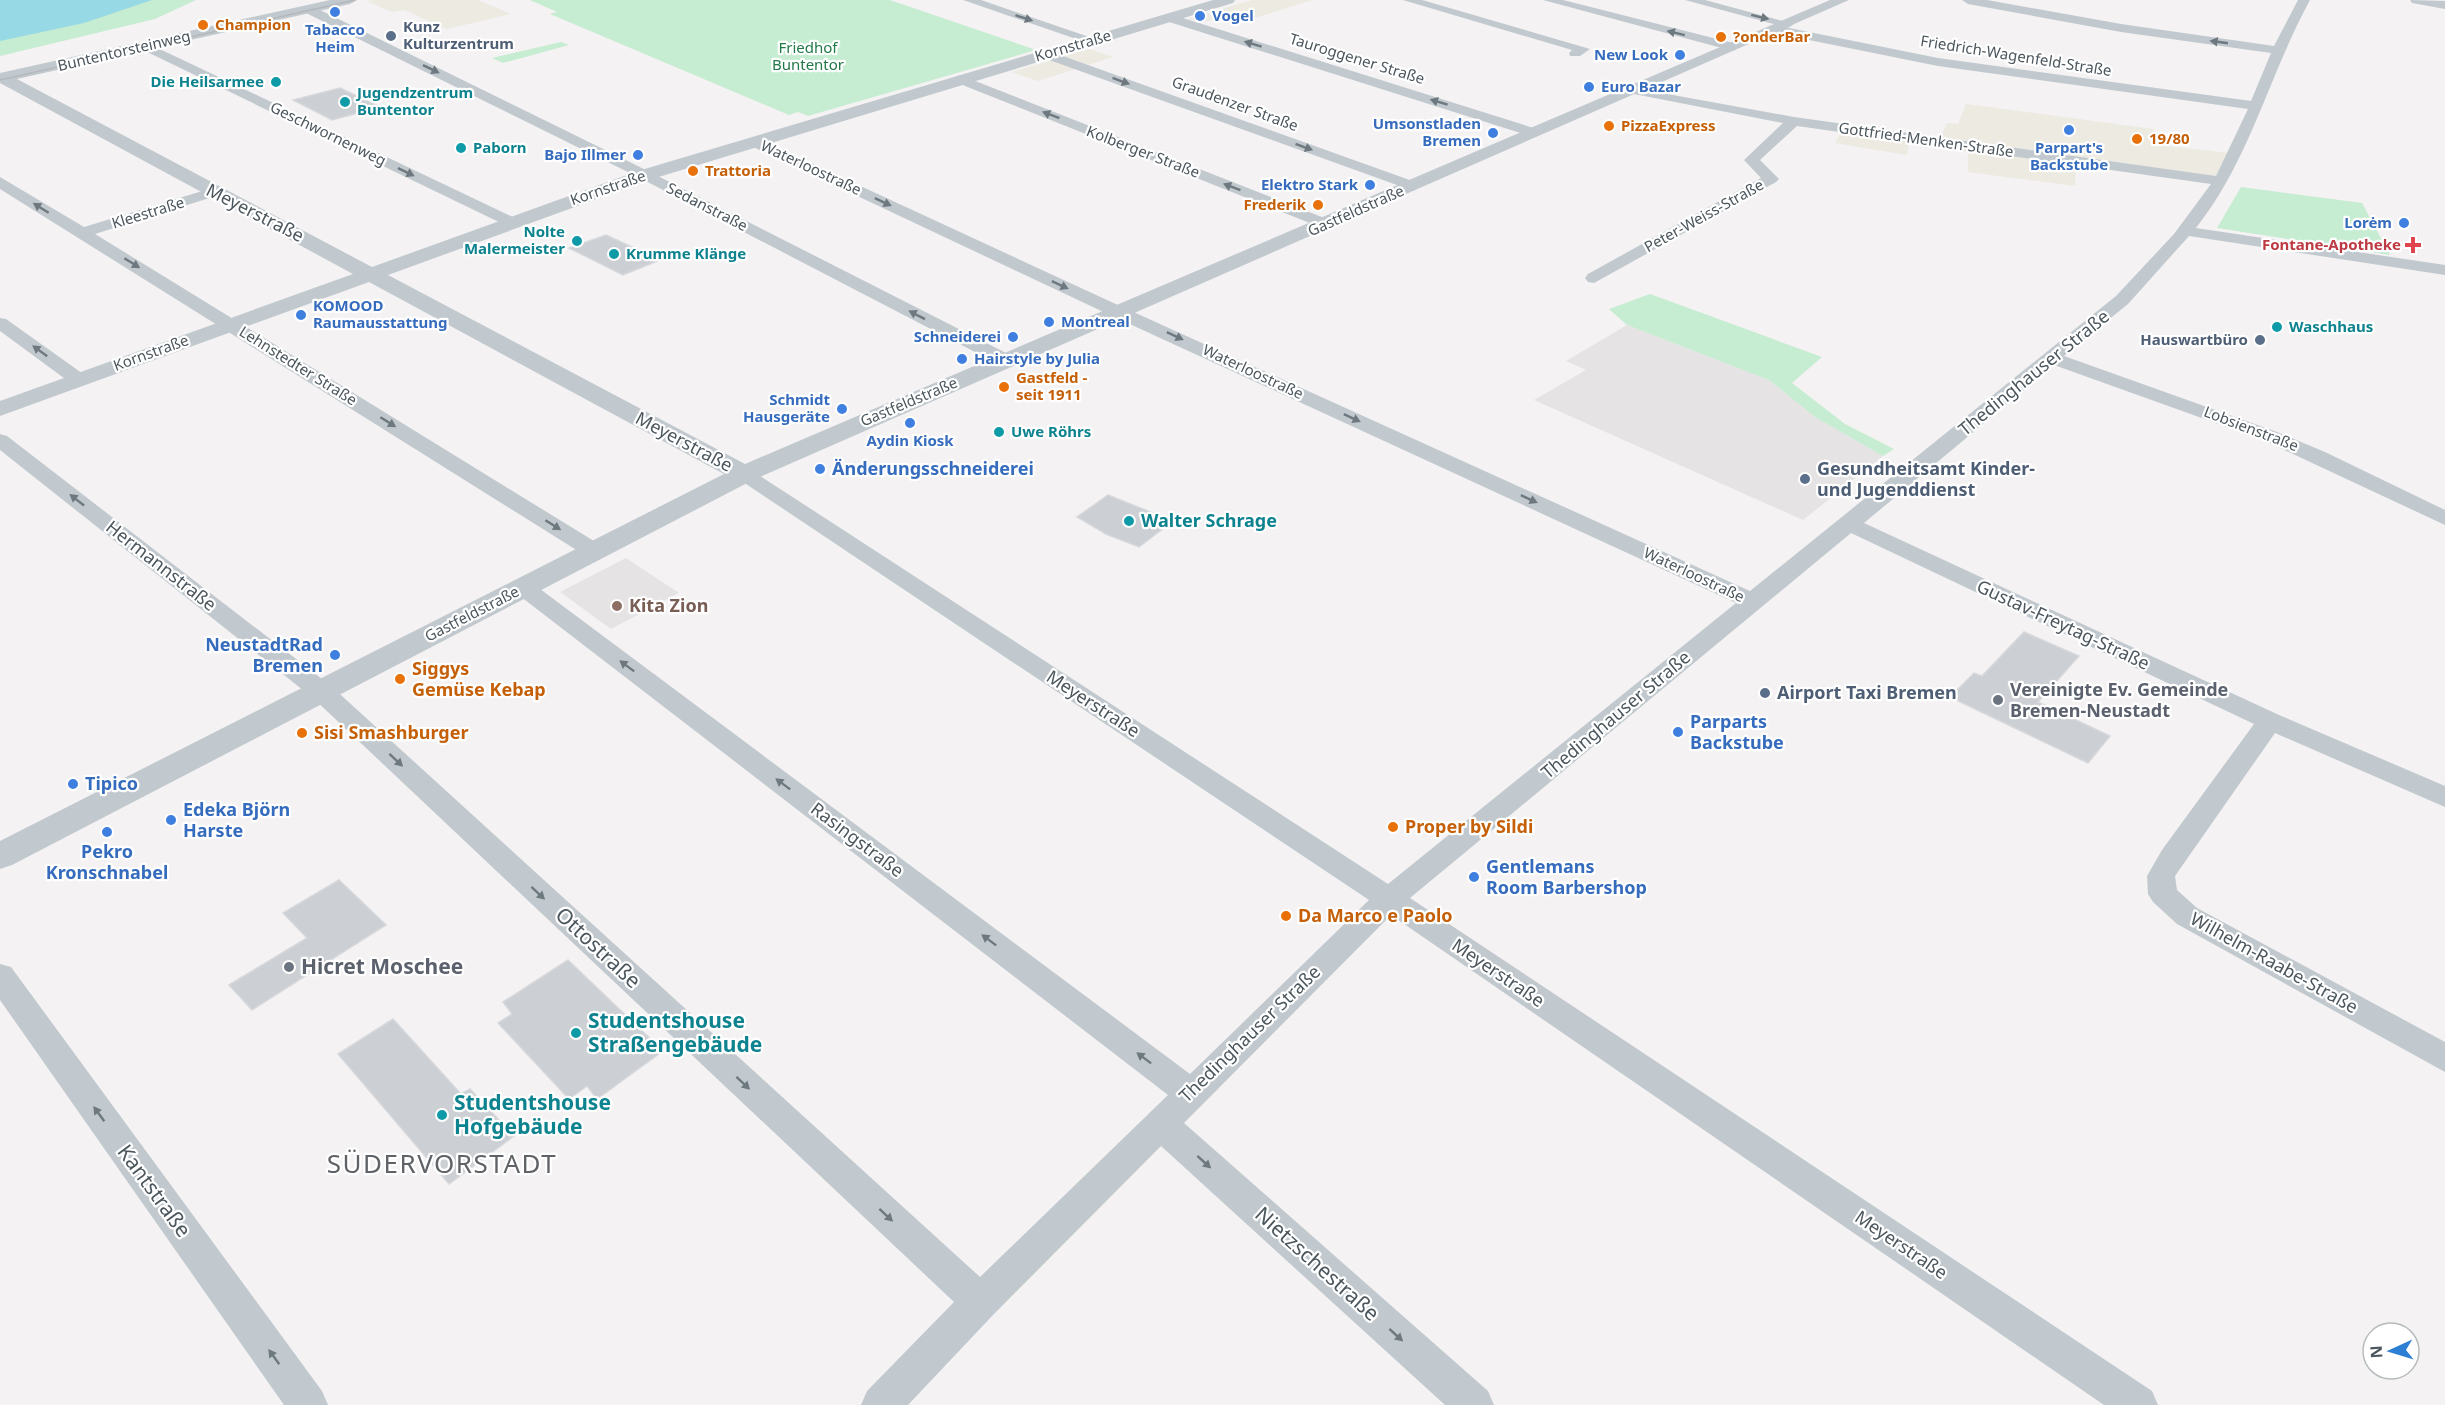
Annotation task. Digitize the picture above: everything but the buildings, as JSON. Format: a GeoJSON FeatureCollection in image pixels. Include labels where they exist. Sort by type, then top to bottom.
{"type":"FeatureCollection","features":[{"type":"Feature","properties":{"kind":"street","name":"Buntentorsteinweg"},"geometry":{"type":"LineString","coordinates":[[1,78],[350,0]]}},
{"type":"Feature","properties":{"kind":"street"},"geometry":{"type":"LineString","coordinates":[[969,0],[1092,40]]}},
{"type":"Feature","properties":{"kind":"street","name":"Kornstraße"},"geometry":{"type":"LineString","coordinates":[[0,409],[645,175],[1228,0]]}},
{"type":"Feature","properties":{"kind":"street"},"geometry":{"type":"LineString","coordinates":[[1409,0],[1584,49],[1575,53]]}},
{"type":"Feature","properties":{"kind":"street"},"geometry":{"type":"LineString","coordinates":[[1549,0],[1732,47]]}},
{"type":"Feature","properties":{"kind":"street","name":"Friedrich-Wagenfeld-Straße"},"geometry":{"type":"LineString","coordinates":[[1691,0],[1781,26],[1938,62],[2255,106]]}},
{"type":"Feature","properties":{"kind":"street","name":"Gastfeldstraße"},"geometry":{"type":"LineString","coordinates":[[0,856],[744,474],[1840,0]]}},
{"type":"Feature","properties":{"kind":"street"},"geometry":{"type":"LineString","coordinates":[[1968,0],[2112,27],[2276,51]]}},
{"type":"Feature","properties":{"kind":"street","name":"Thedinghauser Straße"},"geometry":{"type":"LineString","coordinates":[[881,1405],[980,1302],[1389,899],[1563,759],[1752,601],[2050,358],[2107,315],[2185,231],[2220,181],[2255,106],[2276,51],[2304,0]]}},
{"type":"Feature","properties":{"kind":"street"},"geometry":{"type":"LineString","coordinates":[[2417,0],[2445,5]]}},
{"type":"Feature","properties":{"kind":"street","name":"Sedanstraße"},"geometry":{"type":"LineString","coordinates":[[308,9],[645,175],[1006,361]]}},
{"type":"Feature","properties":{"kind":"street","name":"Tauroggener Straße"},"geometry":{"type":"LineString","coordinates":[[1170,18],[1535,133]]}},
{"type":"Feature","properties":{"kind":"street","name":"Geschwornenweg"},"geometry":{"type":"LineString","coordinates":[[145,46],[511,222]]}},
{"type":"Feature","properties":{"kind":"street","name":"Graudenzer Straße"},"geometry":{"type":"LineString","coordinates":[[1046,54],[1413,186]]}},
{"type":"Feature","properties":{"kind":"street","name":"Meyerstraße"},"geometry":{"type":"LineString","coordinates":[[1,78],[744,474],[1389,899],[2138,1405]]}},
{"type":"Feature","properties":{"kind":"street","name":"Kolberger Straße"},"geometry":{"type":"LineString","coordinates":[[960,80],[1326,224]]}},
{"type":"Feature","properties":{"kind":"street","name":"Gottfried-Menken-Straße"},"geometry":{"type":"LineString","coordinates":[[1634,90],[1794,121],[2220,181]]}},
{"type":"Feature","properties":{"kind":"street","name":"Peter-Weiss-Straße"},"geometry":{"type":"LineString","coordinates":[[1594,278],[1771,178],[1750,160],[1794,121]]}},
{"type":"Feature","properties":{"kind":"street","name":"Waterloostraße"},"geometry":{"type":"LineString","coordinates":[[754,142],[1752,601]]}},
{"type":"Feature","properties":{"kind":"street","name":"Lehnstedter Straße"},"geometry":{"type":"LineString","coordinates":[[0,182],[594,551]]}},
{"type":"Feature","properties":{"kind":"street","name":"Kleestraße"},"geometry":{"type":"LineString","coordinates":[[82,233],[214,192]]}},
{"type":"Feature","properties":{"kind":"street"},"geometry":{"type":"LineString","coordinates":[[2185,231],[2445,270]]}},
{"type":"Feature","properties":{"kind":"street"},"geometry":{"type":"LineString","coordinates":[[0,323],[79,380]]}},
{"type":"Feature","properties":{"kind":"street","name":"Lobsienstraße"},"geometry":{"type":"LineString","coordinates":[[2050,358],[2261,432],[2318,456],[2445,518]]}},
{"type":"Feature","properties":{"kind":"street","name":"Hermannstraße"},"geometry":{"type":"LineString","coordinates":[[0,440],[322,692]]}},
{"type":"Feature","properties":{"kind":"street","name":"Gustav-Freytag-Straße"},"geometry":{"type":"LineString","coordinates":[[1847,524],[2270,721],[2445,797]]}},
{"type":"Feature","properties":{"kind":"street","name":"Rasingstraße"},"geometry":{"type":"LineString","coordinates":[[524,588],[1191,1093]]}},
{"type":"Feature","properties":{"kind":"street","name":"Ottostraße"},"geometry":{"type":"LineString","coordinates":[[322,692],[980,1302]]}},
{"type":"Feature","properties":{"kind":"street","name":"Wilhelm-Raabe-Straße"},"geometry":{"type":"LineString","coordinates":[[2270,721],[2160,876],[2163,894],[2187,916],[2445,1058]]}},
{"type":"Feature","properties":{"kind":"street","name":"Kantstraße"},"geometry":{"type":"LineString","coordinates":[[0,976],[308,1405]]}},
{"type":"Feature","properties":{"kind":"street","name":"Nietzschestraße"},"geometry":{"type":"LineString","coordinates":[[1160,1123],[1474,1405]]}},
{"type":"Feature","properties":{"kind":"shaded area"},"geometry":{"type":"Polygon","coordinates":[[[478,0],[511,14],[447,29],[404,10],[392,12],[367,1],[478,0]]]}},
{"type":"Feature","properties":{"kind":"shaded area"},"geometry":{"type":"Polygon","coordinates":[[[1252,0],[1312,0],[1239,23],[1218,18],[1201,23],[1187,19],[1252,0]]]}},
{"type":"Feature","properties":{"kind":"shaded area"},"geometry":{"type":"Polygon","coordinates":[[[1089,49],[1113,57],[1038,81],[1012,72],[1089,49]]]}},
{"type":"Feature","properties":{"kind":"shaded area"},"geometry":{"type":"Polygon","coordinates":[[[1966,104],[2153,129],[2158,145],[2230,153],[2212,183],[2076,165],[2075,186],[1968,172],[1968,152],[1909,143],[1907,155],[1835,143],[1844,127],[1939,141],[1947,123],[1958,124],[1966,104]]]}},
{"type":"Feature","properties":{"kind":"shaded area"},"geometry":{"type":"Polygon","coordinates":[[[1627,325],[1769,380],[1815,417],[1883,456],[1803,520],[1534,400],[1586,370],[1566,361],[1627,325]]]}},
{"type":"Feature","properties":{"kind":"shaded area","name":"Kita Zion"},"geometry":{"type":"Polygon","coordinates":[[[626,558],[679,593],[611,629],[560,592],[626,558]]]}},
{"type":"Feature","properties":{"kind":"green space"},"geometry":{"type":"Polygon","coordinates":[[[0,0],[196,0],[155,19],[0,56],[0,0]]]}},
{"type":"Feature","properties":{"kind":"green space","name":"Friedhof Buntentor"},"geometry":{"type":"Polygon","coordinates":[[[530,0],[890,0],[1036,50],[808,116],[798,112],[789,115],[550,14],[557,12],[530,0]]]}},
{"type":"Feature","properties":{"kind":"green space"},"geometry":{"type":"Polygon","coordinates":[[[561,42],[569,45],[503,63],[492,58],[561,42]]]}},
{"type":"Feature","properties":{"kind":"green space"},"geometry":{"type":"Polygon","coordinates":[[[2241,187],[2362,203],[2390,255],[2217,228],[2241,187]]]}},
{"type":"Feature","properties":{"kind":"green space"},"geometry":{"type":"Polygon","coordinates":[[[1650,294],[1822,357],[1792,383],[1845,424],[1894,449],[1883,456],[1815,417],[1769,380],[1627,325],[1609,309],[1650,294]]]}},
{"type":"Feature","properties":{"kind":"water"},"geometry":{"type":"Polygon","coordinates":[[[0,0],[152,0],[84,23],[0,41],[0,0]]]}},
{"type":"Feature","properties":{"kind":"tram line"},"geometry":{"type":"LineString","coordinates":[[0,80],[355,0]]}},
{"type":"Feature","properties":{"kind":"place","name":"Tabacco Heim"},"geometry":{"type":"Point","coordinates":[335,12]}},
{"type":"Feature","properties":{"kind":"place","name":"Vogel"},"geometry":{"type":"Point","coordinates":[1200,16]}},
{"type":"Feature","properties":{"kind":"place","name":"Champion"},"geometry":{"type":"Point","coordinates":[203,25]}},
{"type":"Feature","properties":{"kind":"place","name":"Kunz Kulturzentrum"},"geometry":{"type":"Point","coordinates":[391,36]}},
{"type":"Feature","properties":{"kind":"place","name":"?onderBar"},"geometry":{"type":"Point","coordinates":[1721,37]}},
{"type":"Feature","properties":{"kind":"place","name":"New Look"},"geometry":{"type":"Point","coordinates":[1680,55]}},
{"type":"Feature","properties":{"kind":"place","name":"Die Heilsarmee"},"geometry":{"type":"Point","coordinates":[276,82]}},
{"type":"Feature","properties":{"kind":"place","name":"Euro Bazar"},"geometry":{"type":"Point","coordinates":[1589,87]}},
{"type":"Feature","properties":{"kind":"place","name":"Jugendzentrum Buntentor"},"geometry":{"type":"Point","coordinates":[345,102]}},
{"type":"Feature","properties":{"kind":"place","name":"PizzaExpress"},"geometry":{"type":"Point","coordinates":[1609,126]}},
{"type":"Feature","properties":{"kind":"place","name":"Parpart's Backstube"},"geometry":{"type":"Point","coordinates":[2069,130]}},
{"type":"Feature","properties":{"kind":"place","name":"Umsonstladen Bremen"},"geometry":{"type":"Point","coordinates":[1493,133]}},
{"type":"Feature","properties":{"kind":"place","name":"19/80"},"geometry":{"type":"Point","coordinates":[2137,139]}},
{"type":"Feature","properties":{"kind":"place","name":"Paborn"},"geometry":{"type":"Point","coordinates":[461,148]}},
{"type":"Feature","properties":{"kind":"place","name":"Bajo Illmer"},"geometry":{"type":"Point","coordinates":[638,155]}},
{"type":"Feature","properties":{"kind":"place","name":"Trattoria"},"geometry":{"type":"Point","coordinates":[693,171]}},
{"type":"Feature","properties":{"kind":"place","name":"Elektro Stark"},"geometry":{"type":"Point","coordinates":[1370,185]}},
{"type":"Feature","properties":{"kind":"place","name":"Frederik"},"geometry":{"type":"Point","coordinates":[1318,205]}},
{"type":"Feature","properties":{"kind":"place","name":"Lorėm"},"geometry":{"type":"Point","coordinates":[2404,223]}},
{"type":"Feature","properties":{"kind":"place","name":"Nolte Malermeister"},"geometry":{"type":"Point","coordinates":[577,241]}},
{"type":"Feature","properties":{"kind":"place","name":"Fontane-Apotheke"},"geometry":{"type":"Point","coordinates":[2413,245]}},
{"type":"Feature","properties":{"kind":"place","name":"Krumme Klänge"},"geometry":{"type":"Point","coordinates":[614,254]}},
{"type":"Feature","properties":{"kind":"place","name":"KOMOOD Raumausstattung"},"geometry":{"type":"Point","coordinates":[301,315]}},
{"type":"Feature","properties":{"kind":"place","name":"Montreal"},"geometry":{"type":"Point","coordinates":[1049,322]}},
{"type":"Feature","properties":{"kind":"place","name":"Waschhaus"},"geometry":{"type":"Point","coordinates":[2277,327]}},
{"type":"Feature","properties":{"kind":"place","name":"Schneiderei"},"geometry":{"type":"Point","coordinates":[1013,337]}},
{"type":"Feature","properties":{"kind":"place","name":"Hauswartbüro"},"geometry":{"type":"Point","coordinates":[2260,340]}},
{"type":"Feature","properties":{"kind":"place","name":"Hairstyle by Julia"},"geometry":{"type":"Point","coordinates":[962,359]}},
{"type":"Feature","properties":{"kind":"place","name":"Gastfeld - seit 1911"},"geometry":{"type":"Point","coordinates":[1004,387]}},
{"type":"Feature","properties":{"kind":"place","name":"Schmidt Hausgeräte"},"geometry":{"type":"Point","coordinates":[842,409]}},
{"type":"Feature","properties":{"kind":"place","name":"Aydin Kiosk"},"geometry":{"type":"Point","coordinates":[910,423]}},
{"type":"Feature","properties":{"kind":"place","name":"Uwe Röhrs"},"geometry":{"type":"Point","coordinates":[999,432]}},
{"type":"Feature","properties":{"kind":"place","name":"Änderungsschneiderei"},"geometry":{"type":"Point","coordinates":[820,469]}},
{"type":"Feature","properties":{"kind":"place","name":"Gesundheitsamt Kinder- und Jugenddienst"},"geometry":{"type":"Point","coordinates":[1805,479]}},
{"type":"Feature","properties":{"kind":"place","name":"Walter Schrage"},"geometry":{"type":"Point","coordinates":[1129,521]}},
{"type":"Feature","properties":{"kind":"place","name":"Kita Zion"},"geometry":{"type":"Point","coordinates":[617,606]}},
{"type":"Feature","properties":{"kind":"place","name":"NeustadtRad Bremen"},"geometry":{"type":"Point","coordinates":[335,655]}},
{"type":"Feature","properties":{"kind":"place","name":"Siggys Gemüse Kebap"},"geometry":{"type":"Point","coordinates":[400,679]}},
{"type":"Feature","properties":{"kind":"place","name":"Airport Taxi Bremen"},"geometry":{"type":"Point","coordinates":[1765,693]}},
{"type":"Feature","properties":{"kind":"place","name":"Vereinigte Ev. Gemeinde Bremen-Neustadt"},"geometry":{"type":"Point","coordinates":[1998,700]}},
{"type":"Feature","properties":{"kind":"place","name":"Parparts Backstube"},"geometry":{"type":"Point","coordinates":[1678,732]}},
{"type":"Feature","properties":{"kind":"place","name":"Sisi Smashburger"},"geometry":{"type":"Point","coordinates":[302,733]}},
{"type":"Feature","properties":{"kind":"place","name":"Tipico"},"geometry":{"type":"Point","coordinates":[73,784]}},
{"type":"Feature","properties":{"kind":"place","name":"Edeka Björn Harste"},"geometry":{"type":"Point","coordinates":[171,820]}},
{"type":"Feature","properties":{"kind":"place","name":"Proper by Sildi"},"geometry":{"type":"Point","coordinates":[1393,827]}},
{"type":"Feature","properties":{"kind":"place","name":"Pekro Kronschnabel"},"geometry":{"type":"Point","coordinates":[107,832]}},
{"type":"Feature","properties":{"kind":"place","name":"Gentlemans Room Barbershop"},"geometry":{"type":"Point","coordinates":[1474,877]}},
{"type":"Feature","properties":{"kind":"place","name":"Da Marco e Paolo"},"geometry":{"type":"Point","coordinates":[1286,916]}},
{"type":"Feature","properties":{"kind":"place","name":"Hicret Moschee"},"geometry":{"type":"Point","coordinates":[289,967]}},
{"type":"Feature","properties":{"kind":"place","name":"Studentshouse Straßengebäude"},"geometry":{"type":"Point","coordinates":[576,1033]}},
{"type":"Feature","properties":{"kind":"place","name":"Studentshouse Hofgebäude"},"geometry":{"type":"Point","coordinates":[442,1115]}},
{"type":"Feature","properties":{"kind":"district","name":"SÜDERVORSTADT"},"geometry":{"type":"Point","coordinates":[442,1164]}}]}
